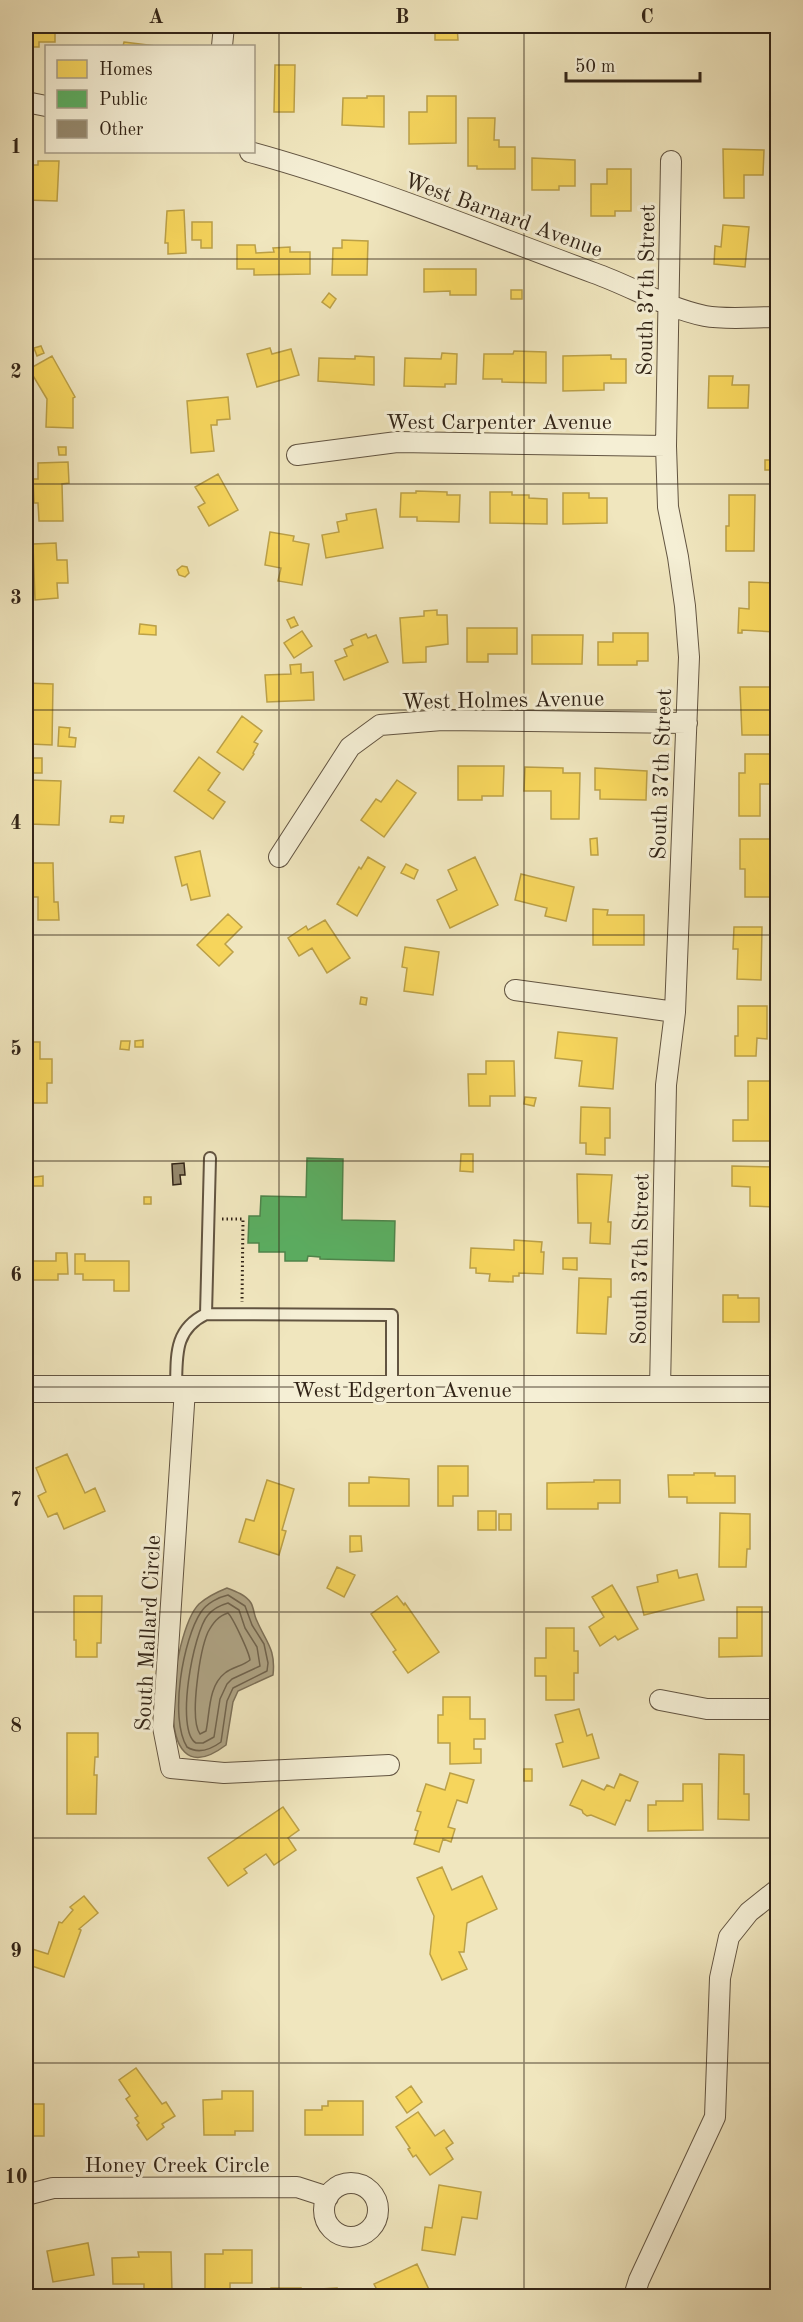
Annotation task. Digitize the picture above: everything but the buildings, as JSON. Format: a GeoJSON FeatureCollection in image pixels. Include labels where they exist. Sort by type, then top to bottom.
{"type":"FeatureCollection","features":[{"type":"Feature","properties":{"kind":"street"},"geometry":{"type":"LineString","coordinates":[[222,45],[224,26]]}},
{"type":"Feature","properties":{"kind":"street"},"geometry":{"type":"LineString","coordinates":[[26,102],[45,106]]}},
{"type":"Feature","properties":{"kind":"street","name":"West Barnard Avenue"},"geometry":{"type":"LineString","coordinates":[[254,153],[284,161],[431,212],[608,278],[670,306],[706,316],[777,317]]}},
{"type":"Feature","properties":{"kind":"street","name":"South 37th Street"},"geometry":{"type":"LineString","coordinates":[[660,1389],[666,1085],[675,1012],[688,657],[686,606],[668,507],[666,446],[671,161]]}},
{"type":"Feature","properties":{"kind":"street","name":"West Carpenter Avenue"},"geometry":{"type":"LineString","coordinates":[[297,455],[397,442],[666,446]]}},
{"type":"Feature","properties":{"kind":"street","name":"West Holmes Avenue"},"geometry":{"type":"LineString","coordinates":[[279,857],[350,747],[380,726],[442,720],[687,723]]}},
{"type":"Feature","properties":{"kind":"street"},"geometry":{"type":"LineString","coordinates":[[515,990],[675,1012]]}},
{"type":"Feature","properties":{"kind":"street","name":"West Edgerton Avenue"},"geometry":{"type":"LineString","coordinates":[[26,1389],[777,1389]]}},
{"type":"Feature","properties":{"kind":"street","name":"South Mallard Circle"},"geometry":{"type":"LineString","coordinates":[[181,1389],[163,1727],[171,1768],[224,1773],[389,1765]]}},
{"type":"Feature","properties":{"kind":"street"},"geometry":{"type":"LineString","coordinates":[[660,1700],[707,1708],[777,1709]]}},
{"type":"Feature","properties":{"kind":"street"},"geometry":{"type":"LineString","coordinates":[[634,2296],[639,2280],[715,2117],[720,1978],[729,1937],[749,1912],[777,1889]]}},
{"type":"Feature","properties":{"kind":"street","name":"Honey Creek Circle"},"geometry":{"type":"LineString","coordinates":[[26,2195],[53,2188],[297,2187],[328,2197]]}},
{"type":"Feature","properties":{"kind":"lane"},"geometry":{"type":"LineString","coordinates":[[206,1314],[210,1158]]}},
{"type":"Feature","properties":{"kind":"lane"},"geometry":{"type":"LineString","coordinates":[[181,1389],[178,1343],[193,1321],[206,1314],[392,1315],[392,1389]]}},
{"type":"Feature","properties":{"kind":"path"},"geometry":{"type":"LineString","coordinates":[[208,1218],[243,1219],[242,1314]]}},
{"type":"Feature","properties":{"kind":"water"},"geometry":{"type":"Polygon","coordinates":[[[227,1588],[237,1592],[251,1603],[272,1652],[273,1675],[238,1691],[233,1702],[226,1745],[201,1757],[185,1752],[176,1734],[173,1707],[175,1676],[189,1620],[199,1604],[227,1588]]]}}]}
